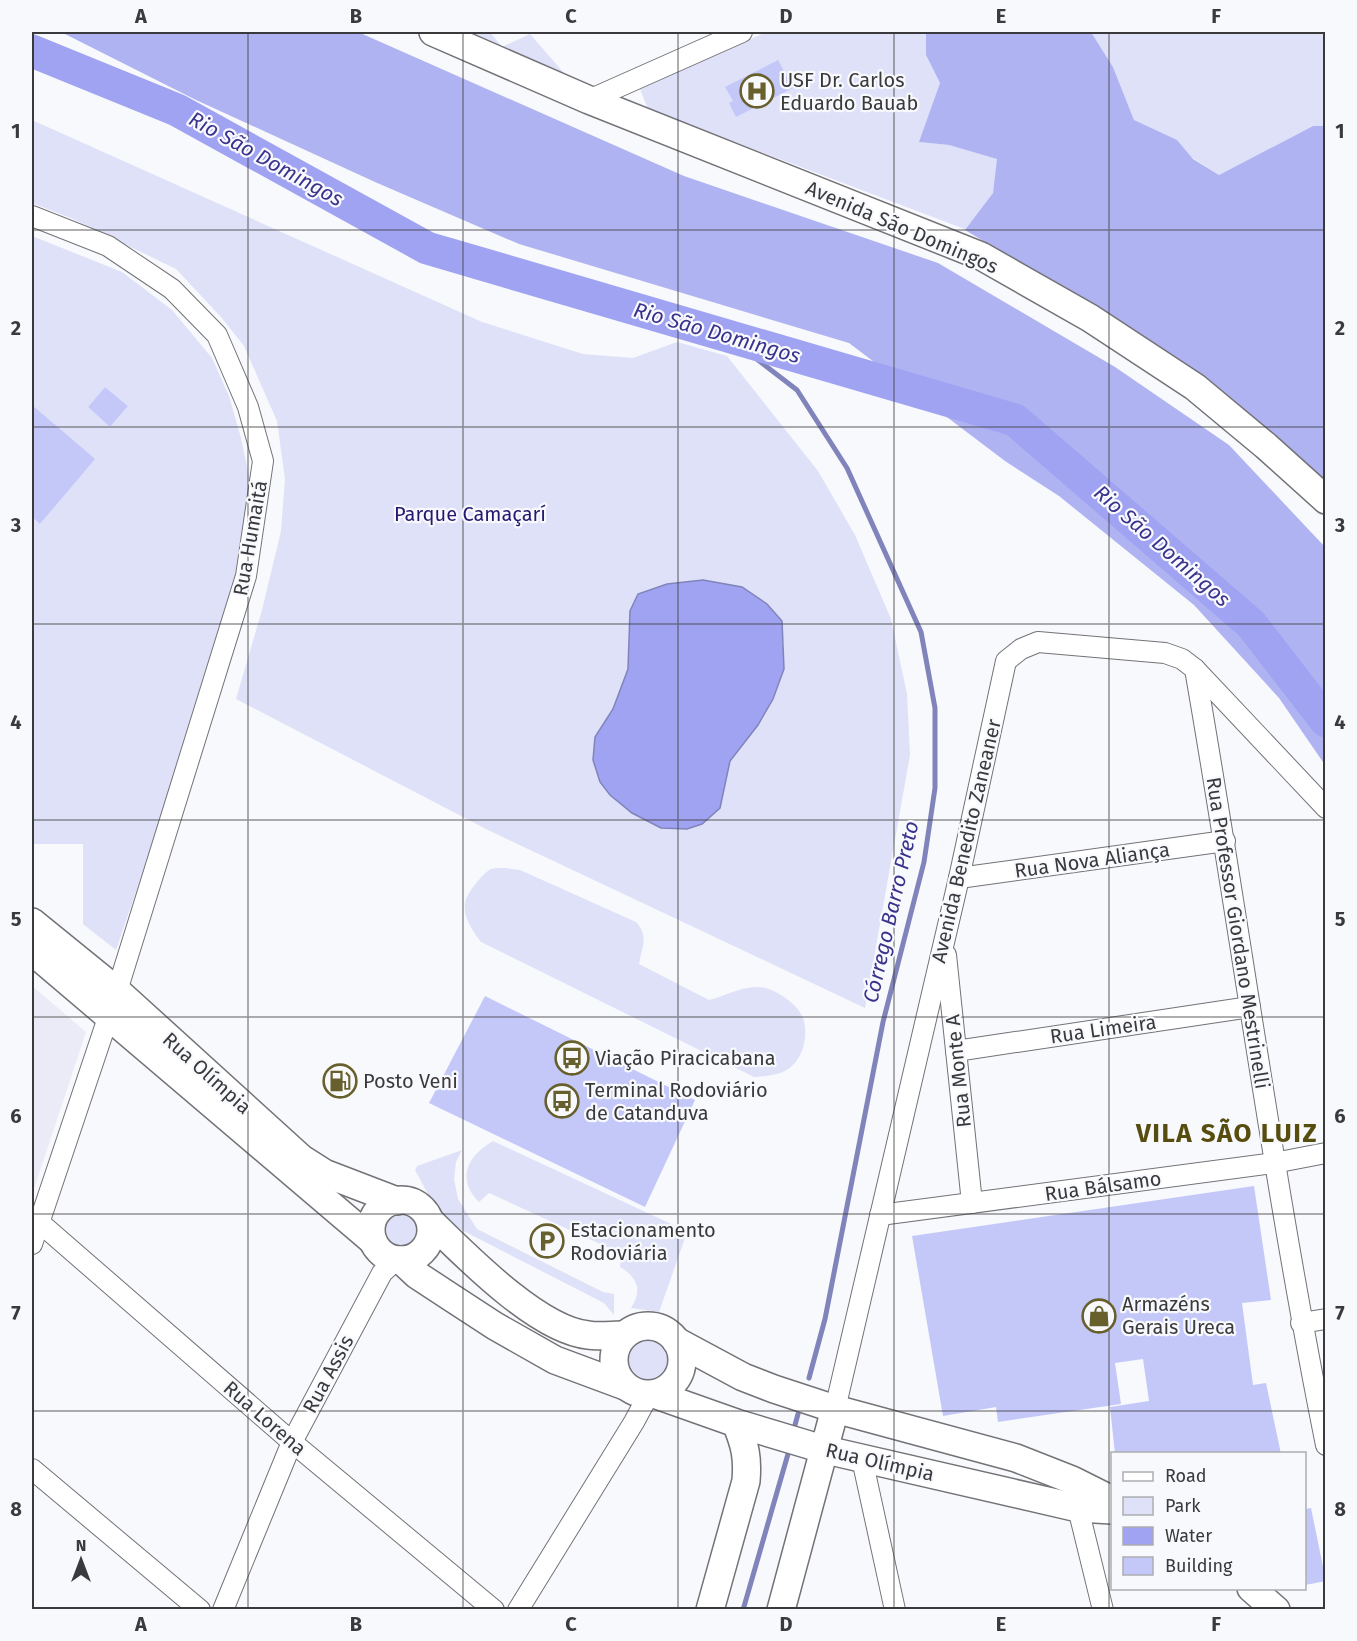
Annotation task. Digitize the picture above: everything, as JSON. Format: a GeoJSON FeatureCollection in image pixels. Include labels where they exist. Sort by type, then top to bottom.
{"type":"FeatureCollection","features":[{"type":"Feature","properties":{"kind":"main road","name":"Avenida São Domingos"},"geometry":{"type":"LineString","coordinates":[[433,32],[589,100],[981,256],[1090,318],[1195,387],[1326,500]]}},
{"type":"Feature","properties":{"kind":"main road","name":"Rua Olímpia"},"geometry":{"type":"LineString","coordinates":[[32,922],[112,1003],[387,1258],[495,1326],[555,1360],[736,1423],[826,1450],[1004,1489],[1078,1508],[1111,1510]]}},
{"type":"Feature","properties":{"kind":"main road","name":"Rua Olímpia"},"geometry":{"type":"LineString","coordinates":[[32,951],[112,1003],[302,1159],[324,1173],[397,1201]]}},
{"type":"Feature","properties":{"kind":"main road"},"geometry":{"type":"LineString","coordinates":[[430,1221],[432,1232],[429,1243],[422,1252],[412,1258],[387,1258],[371,1231],[378,1211],[387,1204],[397,1201],[415,1203],[430,1221],[488,1276],[549,1322],[563,1329],[587,1335],[624,1335]]}},
{"type":"Feature","properties":{"kind":"main road"},"geometry":{"type":"LineString","coordinates":[[650,1326],[660,1328],[676,1341],[680,1350],[681,1369],[671,1385],[639,1390],[619,1379],[614,1361],[618,1343],[624,1335],[639,1327],[650,1326]]}},
{"type":"Feature","properties":{"kind":"main road","name":"Rua Olímpia"},"geometry":{"type":"LineString","coordinates":[[676,1341],[743,1377],[835,1409],[1016,1458],[1072,1480],[1111,1499]]}},
{"type":"Feature","properties":{"kind":"main road"},"geometry":{"type":"LineString","coordinates":[[781,1610],[826,1450],[835,1409]]}},
{"type":"Feature","properties":{"kind":"main road"},"geometry":{"type":"LineString","coordinates":[[710,1610],[746,1481],[748,1461],[746,1448],[736,1423]]}},
{"type":"Feature","properties":{"kind":"main road"},"geometry":{"type":"LineString","coordinates":[[1253,1590],[1276,1610]]}},
{"type":"Feature","properties":{"kind":"street"},"geometry":{"type":"LineString","coordinates":[[589,100],[742,32]]}},
{"type":"Feature","properties":{"kind":"street","name":"Rua Humaitá"},"geometry":{"type":"LineString","coordinates":[[32,216],[108,246],[172,289],[217,335],[248,407],[263,461],[246,576],[112,1003],[32,1244]]}},
{"type":"Feature","properties":{"kind":"street","name":"Avenida Benedito Zaneaner"},"geometry":{"type":"LineString","coordinates":[[835,1409],[959,878],[1006,661],[1021,649],[1038,642],[1165,653],[1182,659],[1196,669]]}},
{"type":"Feature","properties":{"kind":"street"},"geometry":{"type":"LineString","coordinates":[[1196,669],[1326,808]]}},
{"type":"Feature","properties":{"kind":"street","name":"Rua Professor Giordano Mestrinelli"},"geometry":{"type":"LineString","coordinates":[[1196,669],[1225,841],[1274,1163],[1301,1323],[1326,1445]]}},
{"type":"Feature","properties":{"kind":"street","name":"Rua Nova Aliança"},"geometry":{"type":"LineString","coordinates":[[959,878],[1225,841]]}},
{"type":"Feature","properties":{"kind":"street","name":"Rua Monte A"},"geometry":{"type":"LineString","coordinates":[[945,939],[972,1203]]}},
{"type":"Feature","properties":{"kind":"street","name":"Rua Limeira"},"geometry":{"type":"LineString","coordinates":[[956,1051],[1250,1007]]}},
{"type":"Feature","properties":{"kind":"street","name":"Rua Bálsamo"},"geometry":{"type":"LineString","coordinates":[[880,1215],[1274,1163],[1326,1153]]}},
{"type":"Feature","properties":{"kind":"street","name":"Rua Lorena"},"geometry":{"type":"LineString","coordinates":[[39,1222],[292,1442],[494,1610]]}},
{"type":"Feature","properties":{"kind":"street","name":"Rua Assis"},"geometry":{"type":"LineString","coordinates":[[223,1610],[292,1442],[387,1258]]}},
{"type":"Feature","properties":{"kind":"street"},"geometry":{"type":"LineString","coordinates":[[1301,1323],[1326,1319]]}},
{"type":"Feature","properties":{"kind":"street"},"geometry":{"type":"LineString","coordinates":[[518,1610],[634,1422],[639,1390]]}},
{"type":"Feature","properties":{"kind":"street"},"geometry":{"type":"LineString","coordinates":[[862,1459],[895,1610]]}},
{"type":"Feature","properties":{"kind":"street"},"geometry":{"type":"LineString","coordinates":[[32,1469],[200,1610]]}},
{"type":"Feature","properties":{"kind":"street"},"geometry":{"type":"LineString","coordinates":[[1072,1480],[1103,1610]]}},
{"type":"Feature","properties":{"kind":"shaded area"},"geometry":{"type":"Polygon","coordinates":[[[61,32],[358,32],[684,176],[938,263],[1115,367],[1229,445],[1325,547],[1325,765],[1279,698],[1194,605],[1059,496],[1005,461],[849,343],[519,244],[375,182],[196,100],[61,32]]]}},
{"type":"Feature","properties":{"kind":"shaded area"},"geometry":{"type":"Polygon","coordinates":[[[926,32],[1091,32],[1113,67],[1134,120],[1177,140],[1193,159],[1219,175],[1313,126],[1325,126],[1325,482],[1117,321],[965,230],[993,193],[997,159],[949,145],[919,142],[940,83],[926,55],[926,32]]]}},
{"type":"Feature","properties":{"kind":"shaded area"},"geometry":{"type":"Polygon","coordinates":[[[32,986],[86,1032],[32,1195],[32,986]]]}},
{"type":"Feature","properties":{"kind":"green space"},"geometry":{"type":"Polygon","coordinates":[[[455,32],[490,32],[502,47],[530,34],[571,81],[455,32]]]}},
{"type":"Feature","properties":{"kind":"green space"},"geometry":{"type":"Polygon","coordinates":[[[766,32],[926,32],[926,55],[940,83],[920,142],[949,145],[998,159],[993,193],[967,230],[648,109],[640,89],[766,32]]]}},
{"type":"Feature","properties":{"kind":"green space"},"geometry":{"type":"Polygon","coordinates":[[[1091,32],[1325,32],[1325,126],[1313,126],[1219,175],[1134,120],[1113,67],[1091,32]]]}},
{"type":"Feature","properties":{"kind":"green space","name":"Parque Camaçarí"},"geometry":{"type":"Polygon","coordinates":[[[32,120],[482,322],[583,354],[633,358],[677,342],[727,356],[818,471],[855,535],[891,619],[907,694],[910,755],[865,1008],[488,830],[236,699],[262,610],[281,531],[285,479],[277,421],[244,346],[221,317],[176,269],[73,219],[32,203],[32,120]],[[703,580],[667,584],[639,594],[630,611],[628,669],[613,709],[595,737],[720,808],[730,761],[758,725],[773,699],[784,669],[784,642],[703,580]]]}},
{"type":"Feature","properties":{"kind":"green space"},"geometry":{"type":"Polygon","coordinates":[[[32,236],[122,272],[172,310],[212,358],[229,396],[250,481],[236,599],[116,950],[83,924],[83,844],[32,844],[32,517],[40,524],[94,459],[74,442],[32,493],[32,451],[54,424],[34,407],[32,410],[32,236]],[[105,387],[88,407],[110,427],[128,406],[105,387]]]}},
{"type":"Feature","properties":{"kind":"green space"},"geometry":{"type":"Polygon","coordinates":[[[505,868],[520,870],[636,922],[643,937],[639,964],[709,1000],[753,987],[765,988],[784,997],[800,1012],[805,1025],[805,1040],[800,1055],[791,1067],[781,1073],[754,1077],[481,942],[467,919],[466,899],[475,884],[488,871],[505,868]]]}},
{"type":"Feature","properties":{"kind":"green space"},"geometry":{"type":"Polygon","coordinates":[[[493,1141],[682,1229],[685,1238],[659,1312],[631,1308],[637,1295],[636,1284],[631,1275],[620,1267],[620,1253],[489,1193],[479,1202],[472,1193],[466,1177],[471,1161],[493,1141]]]}},
{"type":"Feature","properties":{"kind":"green space"},"geometry":{"type":"Polygon","coordinates":[[[462,1150],[456,1162],[454,1179],[458,1199],[477,1229],[603,1292],[614,1294],[614,1315],[604,1303],[442,1220],[415,1170],[417,1166],[462,1150]]]}},
{"type":"Feature","properties":{"kind":"green space"},"geometry":{"type":"Polygon","coordinates":[[[403,1208],[411,1209],[417,1214],[422,1220],[422,1236],[417,1242],[411,1247],[403,1248],[395,1247],[389,1242],[384,1236],[383,1228],[384,1220],[389,1214],[395,1209],[403,1208]]]}},
{"type":"Feature","properties":{"kind":"green space"},"geometry":{"type":"Polygon","coordinates":[[[644,1335],[654,1335],[669,1345],[673,1359],[672,1368],[663,1379],[654,1383],[644,1383],[629,1373],[625,1364],[625,1354],[635,1339],[644,1335]]]}},
{"type":"Feature","properties":{"kind":"water"},"geometry":{"type":"Polygon","coordinates":[[[703,580],[742,587],[767,604],[782,621],[784,669],[773,699],[758,725],[730,761],[720,808],[702,824],[687,829],[661,828],[632,813],[610,795],[600,782],[593,760],[595,737],[613,709],[628,669],[630,611],[638,594],[667,584],[703,580]]]}},
{"type":"Feature","properties":{"kind":"building","name":"USF Dr. Carlos Eduardo Bauab"},"geometry":{"type":"Polygon","coordinates":[[[778,60],[793,88],[736,117],[729,103],[733,101],[725,87],[778,60]]]}},
{"type":"Feature","properties":{"kind":"building"},"geometry":{"type":"Polygon","coordinates":[[[105,387],[128,406],[110,427],[88,407],[105,387]]]}},
{"type":"Feature","properties":{"kind":"building"},"geometry":{"type":"Polygon","coordinates":[[[32,405],[95,459],[40,524],[32,517],[32,405]]]}},
{"type":"Feature","properties":{"kind":"building","name":"Terminal Rodoviário de Catanduva"},"geometry":{"type":"Polygon","coordinates":[[[485,996],[695,1100],[645,1207],[429,1103],[485,996]]]}},
{"type":"Feature","properties":{"kind":"building"},"geometry":{"type":"Polygon","coordinates":[[[1254,1186],[1271,1300],[1242,1303],[1253,1385],[1266,1383],[1281,1452],[1115,1452],[1110,1407],[1149,1401],[1143,1359],[1115,1363],[1121,1404],[998,1422],[996,1407],[943,1416],[912,1236],[1254,1186]]]}},
{"type":"Feature","properties":{"kind":"building"},"geometry":{"type":"Polygon","coordinates":[[[1311,1508],[1326,1581],[1306,1585],[1306,1509],[1311,1508]]]}},
{"type":"Feature","properties":{"kind":"waterway","name":"Rio São Domingos"},"geometry":{"type":"LineString","coordinates":[[32,51],[177,110],[427,248],[1015,420],[1251,624],[1326,721]]}},
{"type":"Feature","properties":{"kind":"waterway","name":"Córrego Barro Preto"},"geometry":{"type":"LineString","coordinates":[[723,333],[797,390],[847,468],[921,632],[935,708],[935,788],[924,862],[883,1022],[825,1319],[809,1378]]}},
{"type":"Feature","properties":{"kind":"waterway","name":"Córrego Barro Preto"},"geometry":{"type":"LineString","coordinates":[[795,1425],[798,1414]]}},
{"type":"Feature","properties":{"kind":"waterway","name":"Córrego Barro Preto"},"geometry":{"type":"LineString","coordinates":[[743,1610],[788,1454]]}},
{"type":"Feature","properties":{"kind":"place","name":"USF Dr. Carlos Eduardo Bauab"},"geometry":{"type":"Point","coordinates":[757,91]}},
{"type":"Feature","properties":{"kind":"place","name":"Viação Piracicabana"},"geometry":{"type":"Point","coordinates":[572,1058]}},
{"type":"Feature","properties":{"kind":"place","name":"Posto Veni"},"geometry":{"type":"Point","coordinates":[340,1081]}},
{"type":"Feature","properties":{"kind":"place","name":"Terminal Rodoviário de Catanduva"},"geometry":{"type":"Point","coordinates":[562,1101]}},
{"type":"Feature","properties":{"kind":"place","name":"Estacionamento Rodoviária"},"geometry":{"type":"Point","coordinates":[547,1241]}},
{"type":"Feature","properties":{"kind":"place","name":"Armazéns Gerais Ureca"},"geometry":{"type":"Point","coordinates":[1099,1316]}},
{"type":"Feature","properties":{"kind":"district","name":"VILA SÃO LUIZ"},"geometry":{"type":"Point","coordinates":[1227,1133]}}]}
